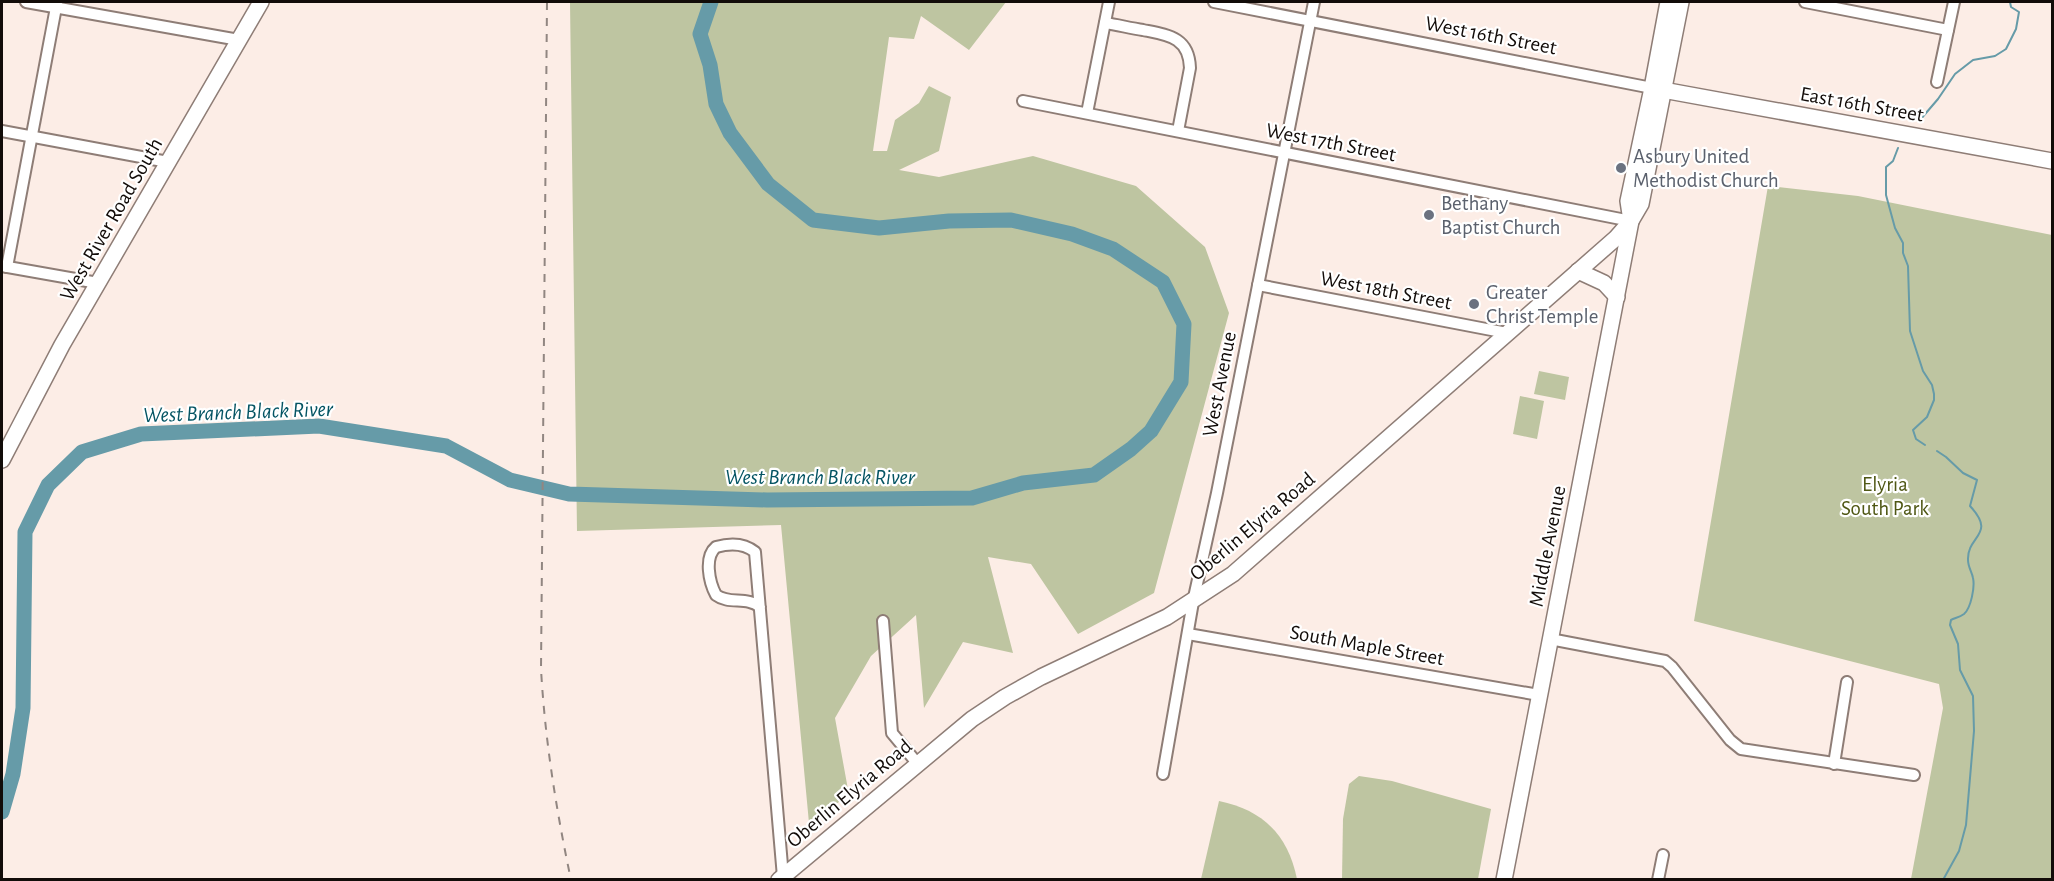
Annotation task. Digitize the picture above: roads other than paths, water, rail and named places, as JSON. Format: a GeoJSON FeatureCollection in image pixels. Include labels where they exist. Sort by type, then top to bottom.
{"type":"FeatureCollection","features":[{"type":"Feature","properties":{"kind":"main road","name":"West River Road South"},"geometry":{"type":"LineString","coordinates":[[2,460],[62,345],[261,2]]}},
{"type":"Feature","properties":{"kind":"main road","name":"Middle Avenue"},"geometry":{"type":"LineString","coordinates":[[1504,879],[1631,221],[1641,204],[1668,2]]}},
{"type":"Feature","properties":{"kind":"main road","name":"Middle Avenue"},"geometry":{"type":"LineString","coordinates":[[1658,90],[1681,2]]}},
{"type":"Feature","properties":{"kind":"main road","name":"East 16th Street"},"geometry":{"type":"LineString","coordinates":[[1658,90],[2052,161]]}},
{"type":"Feature","properties":{"kind":"main road","name":"Oberlin Elyria Road"},"geometry":{"type":"LineString","coordinates":[[781,878],[972,719],[1041,677],[1167,617],[1233,574],[1616,238],[1631,221]]}},
{"type":"Feature","properties":{"kind":"main road"},"geometry":{"type":"LineString","coordinates":[[1578,271],[1604,283],[1617,297]]}},
{"type":"Feature","properties":{"kind":"street"},"geometry":{"type":"LineString","coordinates":[[26,2],[56,4],[239,40]]}},
{"type":"Feature","properties":{"kind":"street"},"geometry":{"type":"LineString","coordinates":[[1087,113],[1109,2]]}},
{"type":"Feature","properties":{"kind":"street","name":"West 16th Street"},"geometry":{"type":"LineString","coordinates":[[1214,2],[1658,90]]}},
{"type":"Feature","properties":{"kind":"street","name":"West Avenue"},"geometry":{"type":"LineString","coordinates":[[1163,774],[1193,602],[1217,493],[1314,2]]}},
{"type":"Feature","properties":{"kind":"street"},"geometry":{"type":"LineString","coordinates":[[1805,2],[1948,30]]}},
{"type":"Feature","properties":{"kind":"street"},"geometry":{"type":"LineString","coordinates":[[1937,82],[1954,2]]}},
{"type":"Feature","properties":{"kind":"street"},"geometry":{"type":"LineString","coordinates":[[56,4],[4,266],[98,283]]}},
{"type":"Feature","properties":{"kind":"street"},"geometry":{"type":"LineString","coordinates":[[1105,23],[1167,35],[1179,41],[1184,47],[1190,60],[1190,68],[1178,131]]}},
{"type":"Feature","properties":{"kind":"street","name":"West 17th Street"},"geometry":{"type":"LineString","coordinates":[[1023,101],[1631,221]]}},
{"type":"Feature","properties":{"kind":"street"},"geometry":{"type":"LineString","coordinates":[[2,131],[168,162]]}},
{"type":"Feature","properties":{"kind":"street","name":"West 18th Street"},"geometry":{"type":"LineString","coordinates":[[1258,285],[1507,333]]}},
{"type":"Feature","properties":{"kind":"street"},"geometry":{"type":"LineString","coordinates":[[760,607],[754,602],[720,598],[713,591],[710,555],[716,546],[739,544],[755,547],[760,607],[781,878]]}},
{"type":"Feature","properties":{"kind":"street"},"geometry":{"type":"LineString","coordinates":[[883,621],[892,733],[917,763]]}},
{"type":"Feature","properties":{"kind":"street","name":"South Maple Street"},"geometry":{"type":"LineString","coordinates":[[1188,634],[1539,695]]}},
{"type":"Feature","properties":{"kind":"street"},"geometry":{"type":"LineString","coordinates":[[1550,639],[1665,661],[1737,747],[1914,775]]}},
{"type":"Feature","properties":{"kind":"street"},"geometry":{"type":"LineString","coordinates":[[1834,764],[1847,682]]}},
{"type":"Feature","properties":{"kind":"street"},"geometry":{"type":"LineString","coordinates":[[1658,879],[1663,855]]}},
{"type":"Feature","properties":{"kind":"waterway","name":"West Branch Black River"},"geometry":{"type":"LineString","coordinates":[[2,812],[13,774],[23,708],[25,532],[48,485],[82,452],[141,434],[319,426],[446,446],[510,480],[569,494],[767,500],[972,498],[1023,483],[1094,475],[1131,449],[1151,431],[1181,382],[1184,324],[1163,282],[1113,249],[1072,234],[1011,220],[949,221],[879,228],[813,220],[768,184],[730,133],[716,104],[710,65],[700,34],[711,2]]}},
{"type":"Feature","properties":{"kind":"waterway"},"geometry":{"type":"LineString","coordinates":[[1920,120],[1955,74],[1973,60],[1995,56],[2006,49],[2016,29],[2019,12],[2011,7],[2010,2]]}},
{"type":"Feature","properties":{"kind":"waterway"},"geometry":{"type":"LineString","coordinates":[[1898,148],[1893,161],[1886,167],[1886,195],[1895,228],[1903,243],[1903,253],[1908,266],[1910,331],[1923,371],[1932,385],[1934,394],[1927,417],[1913,430],[1916,439],[1925,445]]}},
{"type":"Feature","properties":{"kind":"waterway"},"geometry":{"type":"LineString","coordinates":[[1937,451],[1963,473],[1977,480],[1970,506],[1981,523],[1979,534],[1969,552],[1968,563],[1973,582],[1970,602],[1964,614],[1951,620],[1950,625],[1958,644],[1960,670],[1973,696],[1974,731],[1966,825],[1959,851],[1943,880]]}},
{"type":"Feature","properties":{"kind":"railway"},"geometry":{"type":"LineString","coordinates":[[547,2],[541,669],[552,774],[571,880]]}},
{"type":"Feature","properties":{"kind":"place","name":"Asbury United Methodist Church"},"geometry":{"type":"Point","coordinates":[1621,168]}},
{"type":"Feature","properties":{"kind":"place","name":"Bethany Baptist Church"},"geometry":{"type":"Point","coordinates":[1429,215]}},
{"type":"Feature","properties":{"kind":"place","name":"Greater Christ Temple"},"geometry":{"type":"Point","coordinates":[1474,304]}},
{"type":"Feature","properties":{"kind":"park label","name":"Elyria South Park"},"geometry":{"type":"Point","coordinates":[1885,496]}}]}
